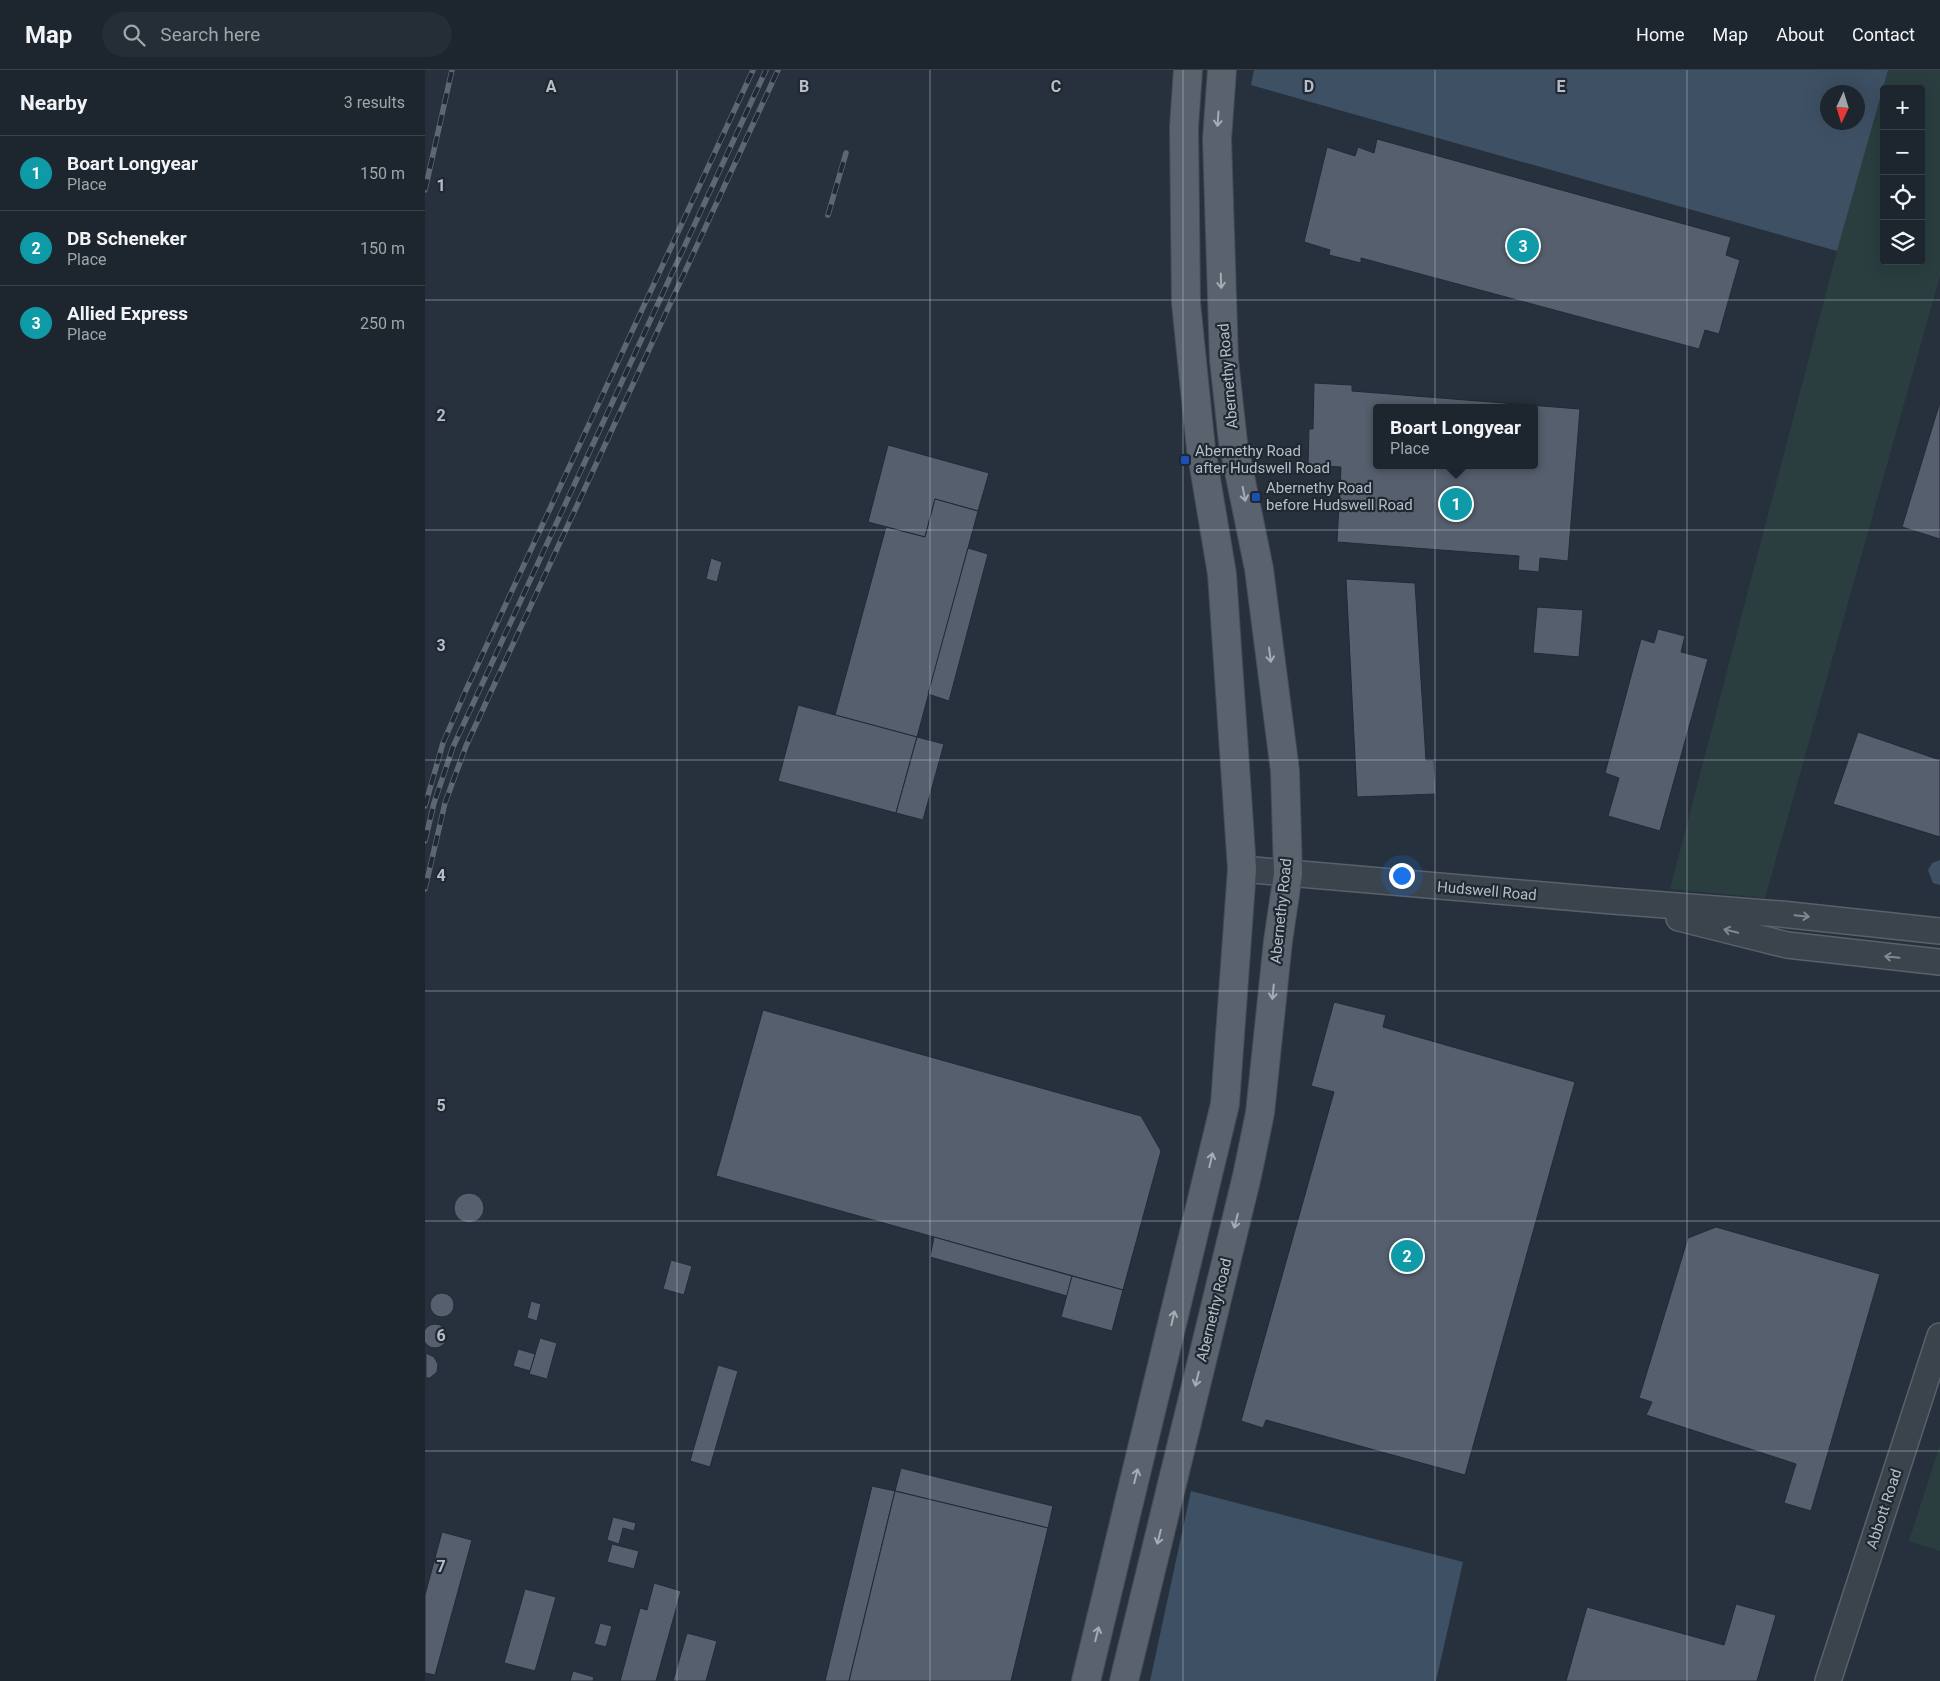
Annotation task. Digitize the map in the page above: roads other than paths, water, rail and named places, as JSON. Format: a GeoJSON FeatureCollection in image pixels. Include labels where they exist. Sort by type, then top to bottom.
{"type":"FeatureCollection","features":[{"type":"Feature","properties":{"kind":"main road"},"geometry":{"type":"LineString","coordinates":[[1086,1681],[1225,1104],[1242,869],[1222,574],[1201,449],[1186,303],[1184,127],[1188,70]]}},
{"type":"Feature","properties":{"kind":"main road","name":"Abernethy Road"},"geometry":{"type":"LineString","coordinates":[[1124,1681],[1247,1176],[1260,1113],[1278,941],[1288,874],[1283,762],[1259,569],[1233,442],[1224,360],[1217,139],[1222,70]]}},
{"type":"Feature","properties":{"kind":"street","name":"Hudswell Road"},"geometry":{"type":"LineString","coordinates":[[1242,869],[1613,902],[1781,914],[1940,931]]}},
{"type":"Feature","properties":{"kind":"street","name":"Hudswell Road"},"geometry":{"type":"LineString","coordinates":[[1613,902],[1787,945],[1940,962]]}},
{"type":"Feature","properties":{"kind":"street","name":"Abbott Road"},"geometry":{"type":"LineString","coordinates":[[1828,1681],[1940,1336]]}},
{"type":"Feature","properties":{"kind":"water"},"geometry":{"type":"Polygon","coordinates":[[[1254,70],[1888,70],[1884,85],[1880,85],[1880,98],[1837,251],[1251,85],[1254,70]]]}},
{"type":"Feature","properties":{"kind":"water"},"geometry":{"type":"Polygon","coordinates":[[[1940,860],[1940,885],[1933,883],[1928,870],[1932,863],[1940,860]]]}},
{"type":"Feature","properties":{"kind":"water"},"geometry":{"type":"Polygon","coordinates":[[[1191,1491],[1463,1562],[1436,1681],[1150,1681],[1191,1491]]]}},
{"type":"Feature","properties":{"kind":"railway"},"geometry":{"type":"LineString","coordinates":[[425,190],[452,70]]}},
{"type":"Feature","properties":{"kind":"railway"},"geometry":{"type":"LineString","coordinates":[[425,806],[443,743],[466,690],[753,70]]}},
{"type":"Feature","properties":{"kind":"railway"},"geometry":{"type":"LineString","coordinates":[[425,841],[434,803],[453,747],[766,70]]}},
{"type":"Feature","properties":{"kind":"railway"},"geometry":{"type":"LineString","coordinates":[[425,889],[445,803],[466,746],[778,70]]}},
{"type":"Feature","properties":{"kind":"railway"},"geometry":{"type":"LineString","coordinates":[[828,215],[846,153]]}},
{"type":"Feature","properties":{"kind":"place","name":"Allied Express"},"geometry":{"type":"Point","coordinates":[1523,246]}},
{"type":"Feature","properties":{"kind":"place","name":"Abernethy Road after Hudswell Road"},"geometry":{"type":"Point","coordinates":[1185,460]}},
{"type":"Feature","properties":{"kind":"place","name":"Abernethy Road before Hudswell Road"},"geometry":{"type":"Point","coordinates":[1256,497]}},
{"type":"Feature","properties":{"kind":"place","name":"Boart Longyear"},"geometry":{"type":"Point","coordinates":[1456,504]}},
{"type":"Feature","properties":{"kind":"place","name":"DB Scheneker"},"geometry":{"type":"Point","coordinates":[1407,1256]}}]}
